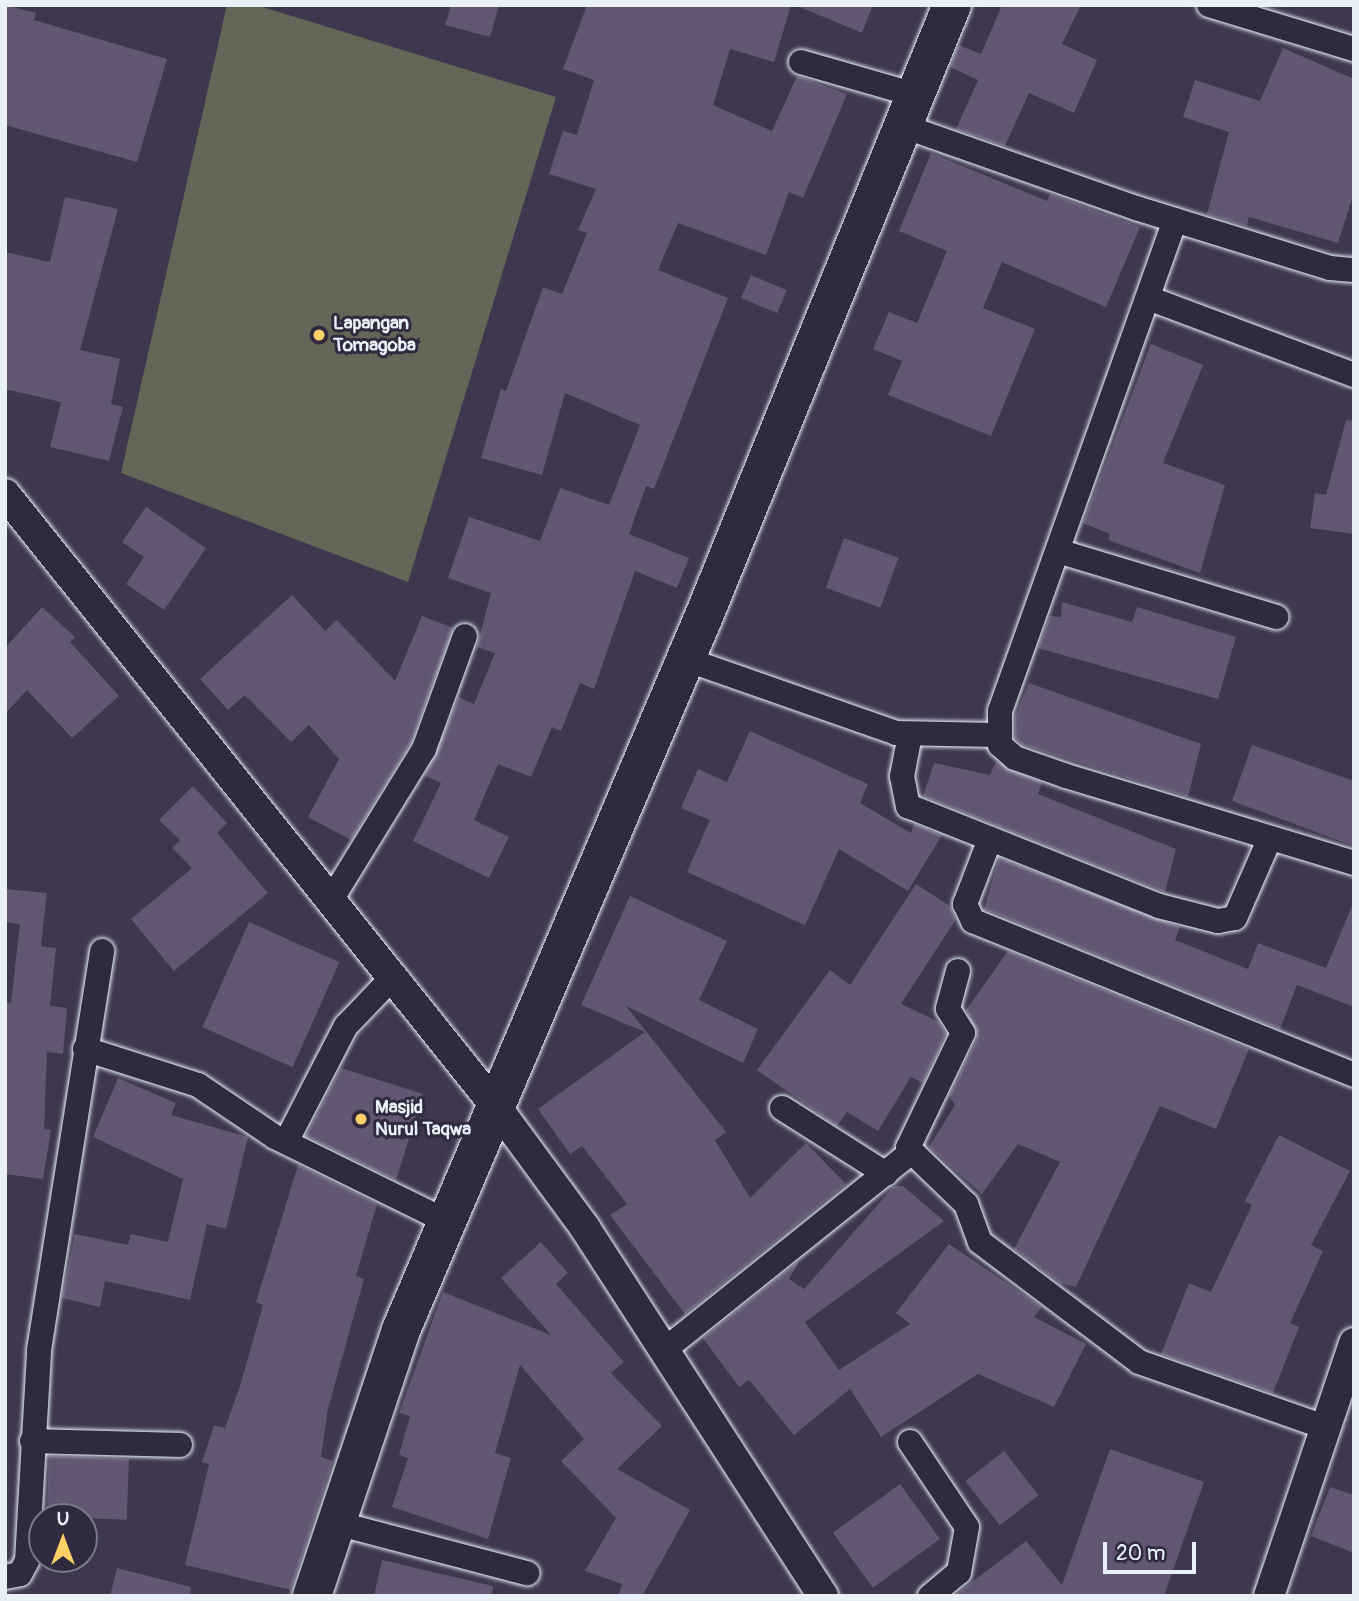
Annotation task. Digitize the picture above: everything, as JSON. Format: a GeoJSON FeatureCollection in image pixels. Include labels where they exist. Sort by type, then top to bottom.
{"type":"FeatureCollection","features":[{"type":"Feature","properties":{"kind":"highway"},"geometry":{"type":"LineString","coordinates":[[312,1596],[332,1522],[382,1377],[450,1223],[685,660],[952,5]]}},
{"type":"Feature","properties":{"kind":"street"},"geometry":{"type":"LineString","coordinates":[[1209,5],[1354,49]]}},
{"type":"Feature","properties":{"kind":"street"},"geometry":{"type":"LineString","coordinates":[[801,62],[909,111],[1175,220],[1354,270]]}},
{"type":"Feature","properties":{"kind":"street"},"geometry":{"type":"LineString","coordinates":[[1175,220],[1061,552],[1000,711],[998,735],[1015,758],[1354,863]]}},
{"type":"Feature","properties":{"kind":"street"},"geometry":{"type":"LineString","coordinates":[[1148,298],[1354,375]]}},
{"type":"Feature","properties":{"kind":"street"},"geometry":{"type":"LineString","coordinates":[[5,495],[497,1108],[663,1351],[823,1596]]}},
{"type":"Feature","properties":{"kind":"street"},"geometry":{"type":"LineString","coordinates":[[1061,552],[1276,617]]}},
{"type":"Feature","properties":{"kind":"street"},"geometry":{"type":"LineString","coordinates":[[331,900],[424,749],[465,636]]}},
{"type":"Feature","properties":{"kind":"street"},"geometry":{"type":"LineString","coordinates":[[685,660],[910,735],[998,735]]}},
{"type":"Feature","properties":{"kind":"street"},"geometry":{"type":"LineString","coordinates":[[910,735],[902,776],[908,806],[1160,906],[1218,921],[1235,918],[1270,838]]}},
{"type":"Feature","properties":{"kind":"street"},"geometry":{"type":"LineString","coordinates":[[990,839],[965,904],[973,921],[1354,1075]]}},
{"type":"Feature","properties":{"kind":"street"},"geometry":{"type":"LineString","coordinates":[[5,1577],[20,1574],[27,1561],[39,1350],[102,951]]}},
{"type":"Feature","properties":{"kind":"street"},"geometry":{"type":"LineString","coordinates":[[958,971],[948,1009],[963,1033],[909,1139],[910,1153],[966,1204],[979,1242],[1097,1335],[1139,1362],[1325,1427]]}},
{"type":"Feature","properties":{"kind":"street"},"geometry":{"type":"LineString","coordinates":[[286,1142],[346,1026],[393,977]]}},
{"type":"Feature","properties":{"kind":"street"},"geometry":{"type":"LineString","coordinates":[[85,1049],[198,1085],[286,1142],[450,1223]]}},
{"type":"Feature","properties":{"kind":"street"},"geometry":{"type":"LineString","coordinates":[[782,1108],[886,1174]]}},
{"type":"Feature","properties":{"kind":"street"},"geometry":{"type":"LineString","coordinates":[[663,1351],[910,1153]]}},
{"type":"Feature","properties":{"kind":"street"},"geometry":{"type":"LineString","coordinates":[[1269,1596],[1354,1343]]}},
{"type":"Feature","properties":{"kind":"street"},"geometry":{"type":"LineString","coordinates":[[32,1441],[180,1445]]}},
{"type":"Feature","properties":{"kind":"street"},"geometry":{"type":"LineString","coordinates":[[910,1442],[967,1527],[959,1572],[929,1596]]}},
{"type":"Feature","properties":{"kind":"street"},"geometry":{"type":"LineString","coordinates":[[332,1522],[527,1573]]}},
{"type":"Feature","properties":{"kind":"green space","name":"Lapangan Tomagoba"},"geometry":{"type":"Polygon","coordinates":[[[227,5],[256,5],[556,97],[408,582],[121,473],[227,5]]]}},
{"type":"Feature","properties":{"kind":"building"},"geometry":{"type":"Polygon","coordinates":[[[5,5],[36,13],[34,20],[167,59],[137,162],[5,125],[5,5]]]}},
{"type":"Feature","properties":{"kind":"building"},"geometry":{"type":"Polygon","coordinates":[[[451,5],[499,5],[490,37],[445,25],[451,5]]]}},
{"type":"Feature","properties":{"kind":"building"},"geometry":{"type":"Polygon","coordinates":[[[587,5],[791,5],[774,62],[730,49],[713,105],[772,131],[797,76],[847,94],[803,198],[789,192],[766,255],[678,223],[658,270],[728,298],[654,489],[646,486],[629,534],[689,558],[677,588],[635,571],[594,689],[580,683],[561,731],[552,727],[531,777],[498,764],[474,820],[509,837],[489,878],[413,841],[441,783],[425,776],[459,697],[474,704],[495,653],[477,647],[491,593],[448,578],[469,517],[540,541],[560,488],[609,505],[640,425],[565,393],[542,475],[481,458],[501,389],[506,391],[543,287],[562,294],[587,233],[578,230],[596,189],[549,174],[563,131],[577,135],[594,80],[563,69],[587,5]]]}},
{"type":"Feature","properties":{"kind":"building"},"geometry":{"type":"Polygon","coordinates":[[[795,5],[873,5],[862,33],[795,5]]]}},
{"type":"Feature","properties":{"kind":"building"},"geometry":{"type":"Polygon","coordinates":[[[1002,5],[1081,5],[1062,44],[1097,60],[1074,113],[1029,93],[1005,146],[956,129],[978,80],[950,67],[959,45],[981,54],[1002,5]]]}},
{"type":"Feature","properties":{"kind":"building"},"geometry":{"type":"Polygon","coordinates":[[[1283,48],[1354,79],[1354,192],[1338,243],[1249,217],[1247,226],[1207,214],[1229,132],[1183,117],[1195,80],[1260,101],[1283,48]]]}},
{"type":"Feature","properties":{"kind":"building"},"geometry":{"type":"Polygon","coordinates":[[[931,153],[1047,201],[1050,194],[1140,227],[1106,307],[1002,262],[983,308],[1035,329],[991,436],[888,395],[902,361],[873,349],[889,312],[917,323],[947,251],[899,231],[931,153]]]}},
{"type":"Feature","properties":{"kind":"building"},"geometry":{"type":"Polygon","coordinates":[[[65,197],[118,209],[80,350],[120,359],[111,404],[123,407],[109,461],[50,447],[61,402],[5,389],[5,252],[50,262],[65,197]]]}},
{"type":"Feature","properties":{"kind":"building"},"geometry":{"type":"Polygon","coordinates":[[[751,275],[787,290],[777,313],[741,298],[751,275]]]}},
{"type":"Feature","properties":{"kind":"building"},"geometry":{"type":"Polygon","coordinates":[[[1151,344],[1203,365],[1163,463],[1225,485],[1200,573],[1108,540],[1110,534],[1083,523],[1151,344]]]}},
{"type":"Feature","properties":{"kind":"building"},"geometry":{"type":"Polygon","coordinates":[[[1346,420],[1354,421],[1354,534],[1310,528],[1315,493],[1326,495],[1346,420]]]}},
{"type":"Feature","properties":{"kind":"building"},"geometry":{"type":"Polygon","coordinates":[[[146,507],[206,548],[164,610],[126,584],[144,557],[122,542],[146,507]]]}},
{"type":"Feature","properties":{"kind":"building"},"geometry":{"type":"Polygon","coordinates":[[[844,538],[899,558],[880,608],[826,588],[844,538]]]}},
{"type":"Feature","properties":{"kind":"building"},"geometry":{"type":"Polygon","coordinates":[[[292,595],[325,631],[337,620],[395,681],[422,616],[453,628],[411,742],[351,840],[308,817],[339,759],[309,725],[291,742],[245,695],[228,710],[200,679],[292,595]]]}},
{"type":"Feature","properties":{"kind":"building"},"geometry":{"type":"Polygon","coordinates":[[[1062,602],[1132,622],[1137,607],[1236,637],[1218,699],[1038,648],[1050,616],[1061,617],[1062,602]]]}},
{"type":"Feature","properties":{"kind":"building"},"geometry":{"type":"Polygon","coordinates":[[[42,607],[75,637],[70,642],[119,696],[72,738],[27,690],[5,714],[5,648],[42,607]]]}},
{"type":"Feature","properties":{"kind":"building"},"geometry":{"type":"Polygon","coordinates":[[[1029,683],[1201,744],[1188,797],[1023,745],[1015,738],[1015,716],[1029,683]]]}},
{"type":"Feature","properties":{"kind":"building"},"geometry":{"type":"Polygon","coordinates":[[[750,731],[868,784],[860,803],[911,833],[914,824],[942,835],[908,891],[839,849],[805,925],[687,872],[710,820],[681,808],[698,769],[727,782],[750,731]]]}},
{"type":"Feature","properties":{"kind":"building"},"geometry":{"type":"Polygon","coordinates":[[[1252,745],[1354,781],[1354,846],[1232,801],[1252,745]]]}},
{"type":"Feature","properties":{"kind":"building"},"geometry":{"type":"Polygon","coordinates":[[[996,761],[1042,783],[1038,794],[1176,849],[1165,892],[923,796],[934,763],[990,775],[996,761]]]}},
{"type":"Feature","properties":{"kind":"building"},"geometry":{"type":"Polygon","coordinates":[[[193,786],[227,823],[217,833],[268,893],[174,971],[131,919],[192,868],[172,848],[180,840],[159,820],[193,786]]]}},
{"type":"Feature","properties":{"kind":"building"},"geometry":{"type":"Polygon","coordinates":[[[999,858],[1180,927],[1175,940],[1248,969],[1258,943],[1326,968],[1354,901],[1354,1007],[1297,985],[1280,1029],[984,909],[999,858]]]}},
{"type":"Feature","properties":{"kind":"building"},"geometry":{"type":"Polygon","coordinates":[[[916,884],[950,906],[956,919],[901,1004],[939,1022],[946,1034],[923,1083],[911,1077],[878,1131],[847,1112],[837,1126],[757,1070],[830,970],[850,985],[916,884]]]}},
{"type":"Feature","properties":{"kind":"building"},"geometry":{"type":"Polygon","coordinates":[[[5,889],[47,893],[41,946],[56,948],[50,1006],[67,1008],[63,1054],[47,1052],[44,1129],[51,1130],[43,1179],[5,1174],[5,1002],[11,1003],[20,924],[5,922],[5,889]]]}},
{"type":"Feature","properties":{"kind":"building"},"geometry":{"type":"Polygon","coordinates":[[[630,896],[727,941],[699,1000],[758,1029],[743,1063],[626,1006],[726,1132],[715,1140],[750,1198],[806,1143],[846,1184],[685,1314],[610,1215],[627,1204],[582,1146],[570,1154],[538,1109],[645,1032],[581,1005],[630,896]]]}},
{"type":"Feature","properties":{"kind":"building"},"geometry":{"type":"Polygon","coordinates":[[[249,922],[339,962],[293,1067],[202,1027],[249,922]]]}},
{"type":"Feature","properties":{"kind":"building"},"geometry":{"type":"Polygon","coordinates":[[[1008,951],[1249,1049],[1216,1129],[1160,1106],[1076,1287],[1060,1283],[1014,1249],[1060,1162],[1018,1144],[982,1194],[929,1147],[955,1105],[949,1096],[977,1039],[966,1010],[1008,951]]]}},
{"type":"Feature","properties":{"kind":"building","name":"Masjid Nurul Taqwa"},"geometry":{"type":"Polygon","coordinates":[[[341,1068],[423,1094],[396,1180],[306,1136],[341,1068]]]}},
{"type":"Feature","properties":{"kind":"building"},"geometry":{"type":"Polygon","coordinates":[[[118,1078],[176,1103],[171,1115],[248,1137],[226,1229],[207,1224],[190,1300],[105,1281],[100,1307],[62,1298],[75,1234],[128,1245],[131,1234],[168,1242],[183,1179],[93,1137],[118,1078]]]}},
{"type":"Feature","properties":{"kind":"building"},"geometry":{"type":"Polygon","coordinates":[[[1279,1135],[1350,1171],[1311,1245],[1323,1251],[1290,1323],[1299,1327],[1273,1393],[1161,1354],[1189,1283],[1211,1292],[1252,1205],[1245,1201],[1279,1135]]]}},
{"type":"Feature","properties":{"kind":"building"},"geometry":{"type":"Polygon","coordinates":[[[298,1165],[377,1204],[356,1276],[364,1279],[328,1409],[321,1457],[333,1461],[291,1590],[185,1565],[209,1464],[202,1462],[214,1425],[225,1428],[240,1386],[263,1305],[256,1302],[298,1165]]]}},
{"type":"Feature","properties":{"kind":"building"},"geometry":{"type":"Polygon","coordinates":[[[894,1186],[903,1186],[944,1221],[805,1322],[839,1370],[910,1324],[896,1313],[949,1244],[1042,1307],[1034,1317],[1086,1344],[1054,1407],[978,1374],[881,1437],[850,1389],[794,1435],[749,1380],[739,1387],[703,1338],[800,1260],[789,1279],[804,1289],[894,1186]]]}},
{"type":"Feature","properties":{"kind":"building"},"geometry":{"type":"Polygon","coordinates":[[[541,1242],[568,1273],[556,1284],[624,1362],[611,1373],[662,1426],[617,1469],[690,1510],[642,1596],[618,1596],[622,1584],[585,1571],[616,1518],[561,1461],[584,1439],[520,1365],[495,1453],[511,1458],[488,1539],[392,1507],[408,1458],[399,1455],[410,1416],[399,1413],[443,1292],[551,1335],[501,1278],[541,1242]]]}},
{"type":"Feature","properties":{"kind":"building"},"geometry":{"type":"Polygon","coordinates":[[[1110,1449],[1204,1482],[1164,1596],[954,1596],[1026,1541],[1062,1585],[1110,1449]]]}},
{"type":"Feature","properties":{"kind":"building"},"geometry":{"type":"Polygon","coordinates":[[[1004,1451],[1038,1495],[1000,1525],[965,1481],[1004,1451]]]}},
{"type":"Feature","properties":{"kind":"building"},"geometry":{"type":"Polygon","coordinates":[[[49,1456],[129,1459],[127,1520],[98,1519],[98,1503],[47,1503],[49,1456]]]}},
{"type":"Feature","properties":{"kind":"building"},"geometry":{"type":"Polygon","coordinates":[[[900,1484],[940,1539],[873,1588],[833,1533],[900,1484]]]}},
{"type":"Feature","properties":{"kind":"building"},"geometry":{"type":"Polygon","coordinates":[[[1330,1487],[1354,1495],[1354,1553],[1311,1536],[1330,1487]]]}},
{"type":"Feature","properties":{"kind":"building"},"geometry":{"type":"Polygon","coordinates":[[[382,1560],[493,1586],[492,1596],[374,1596],[382,1560]]]}},
{"type":"Feature","properties":{"kind":"building"},"geometry":{"type":"Polygon","coordinates":[[[117,1568],[191,1587],[190,1596],[110,1596],[117,1568]]]}},
{"type":"Feature","properties":{"kind":"place","name":"Lapangan Tomagoba"},"geometry":{"type":"Point","coordinates":[319,335]}},
{"type":"Feature","properties":{"kind":"place","name":"Masjid Nurul Taqwa"},"geometry":{"type":"Point","coordinates":[361,1119]}}]}
